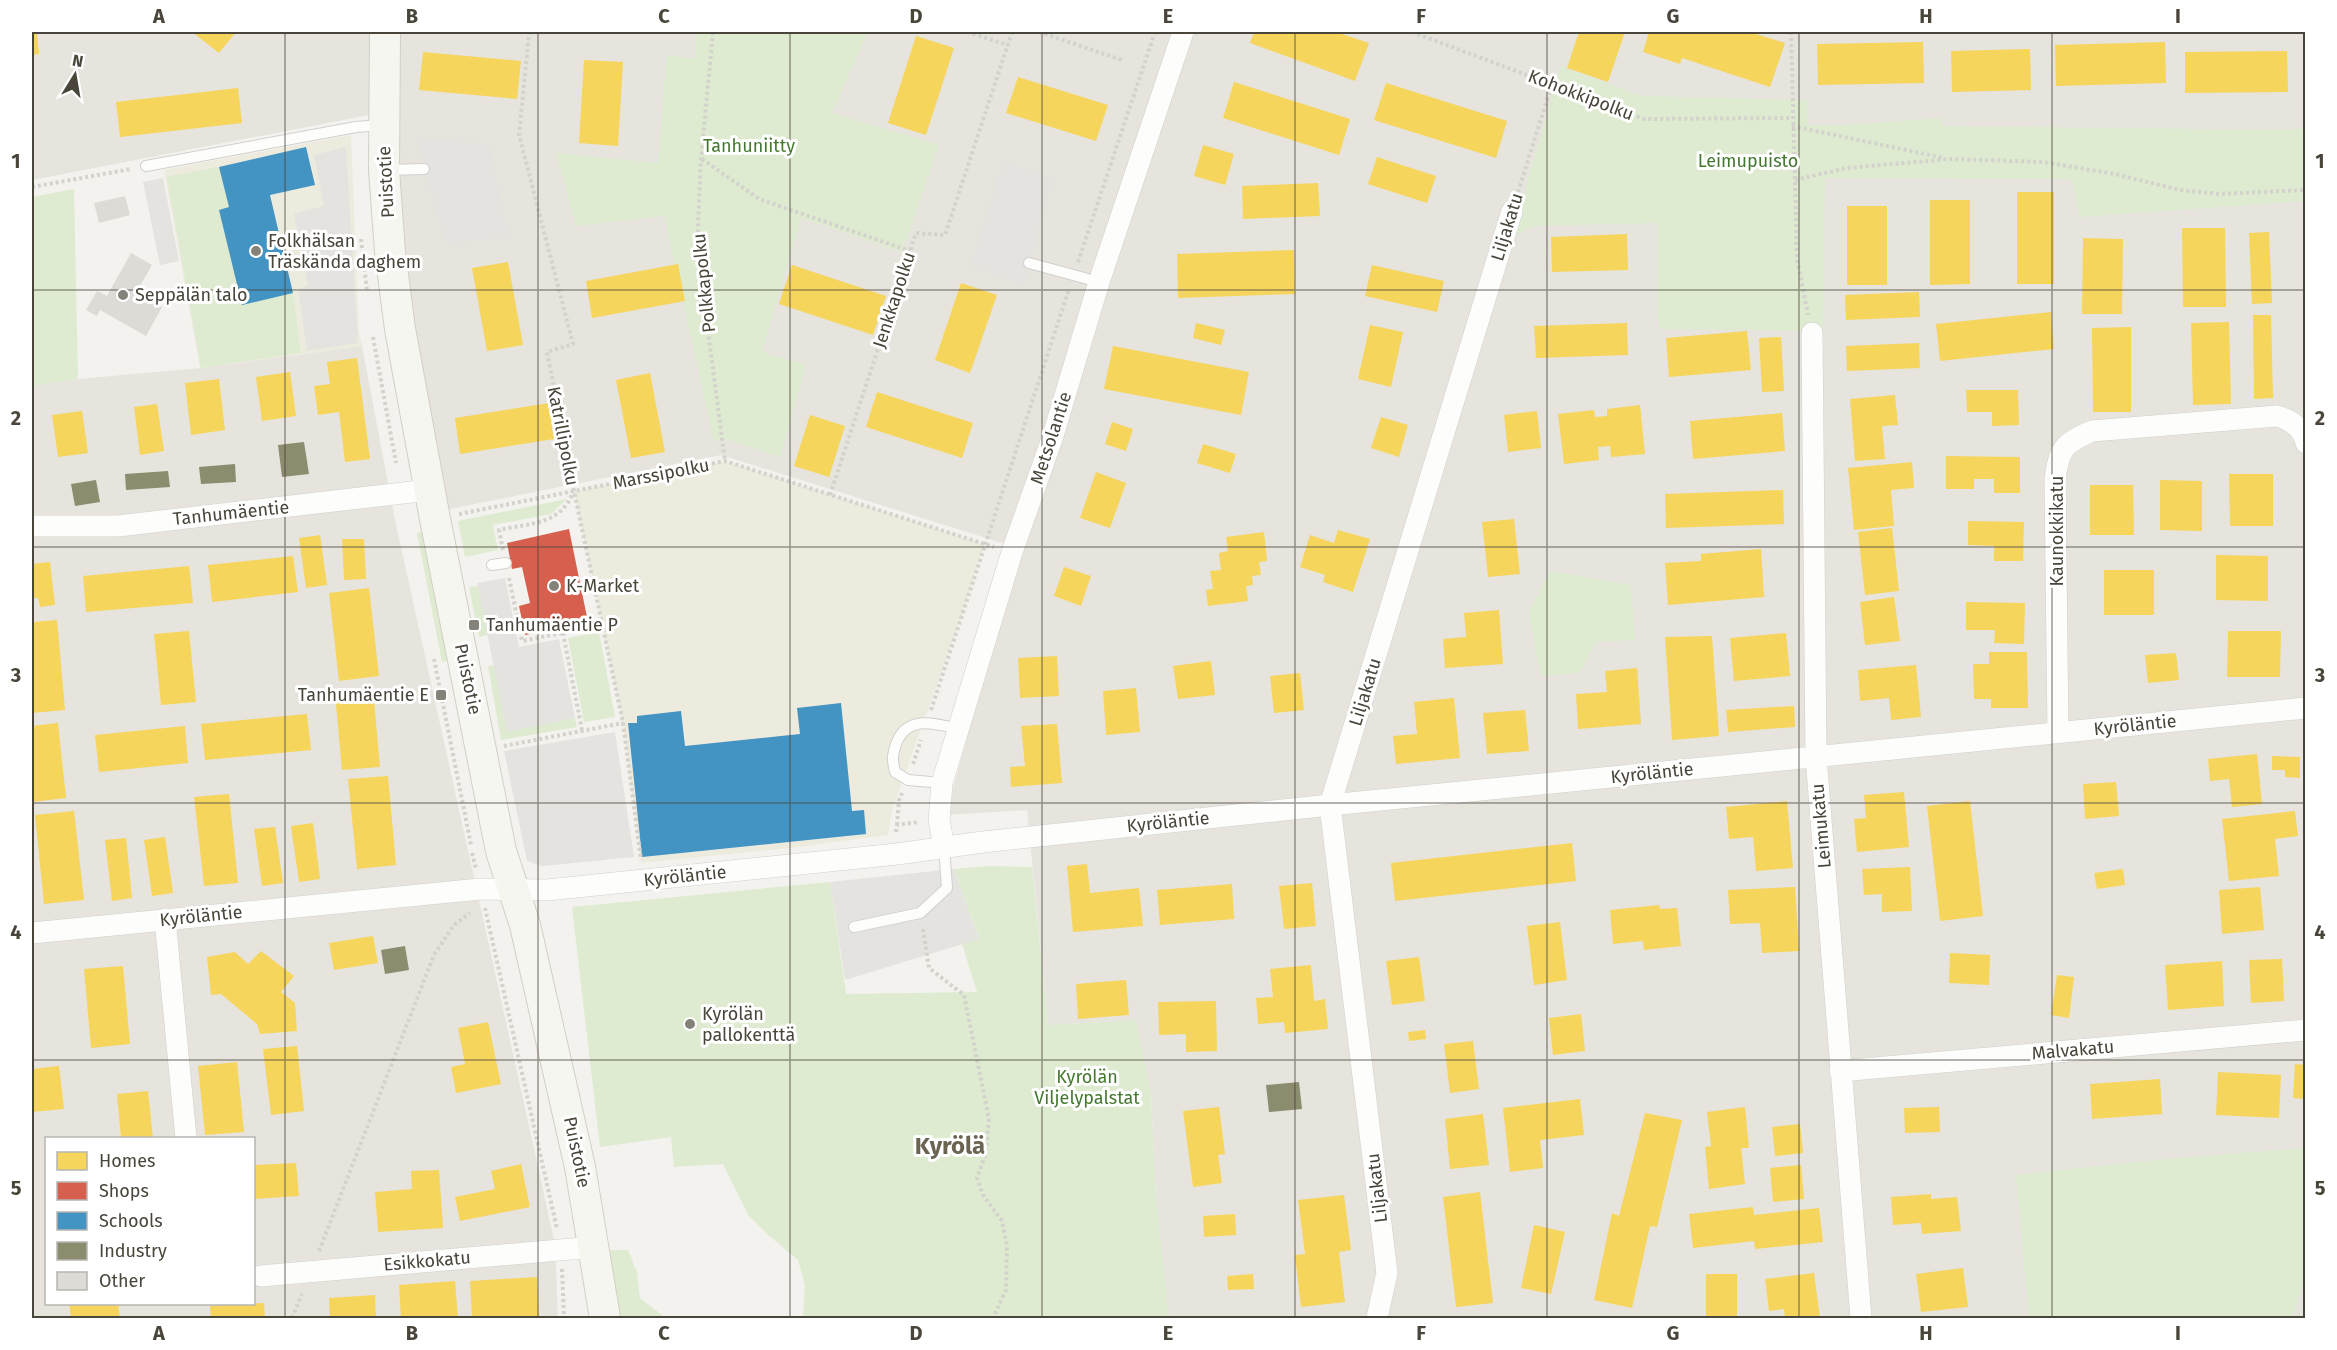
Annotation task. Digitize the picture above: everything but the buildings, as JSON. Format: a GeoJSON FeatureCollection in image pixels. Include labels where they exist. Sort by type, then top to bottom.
{"type":"FeatureCollection","features":[{"type":"Feature","properties":{"kind":"street","name":"Puistotie"},"geometry":{"type":"LineString","coordinates":[[385,32],[384,170],[390,252],[400,329],[429,490],[483,750],[501,851],[525,925],[580,1167],[605,1318]]}},
{"type":"Feature","properties":{"kind":"street","name":"Metsolantie"},"geometry":{"type":"LineString","coordinates":[[944,847],[939,820],[942,783],[1012,552],[1052,439],[1099,282],[1183,32]]}},
{"type":"Feature","properties":{"kind":"street","name":"Liljakatu"},"geometry":{"type":"LineString","coordinates":[[1381,1318],[1387,1273],[1330,804],[1512,211]]}},
{"type":"Feature","properties":{"kind":"street","name":"Leimukatu"},"geometry":{"type":"LineString","coordinates":[[1812,333],[1815,757],[1861,1318]]}},
{"type":"Feature","properties":{"kind":"street","name":"Kaunokkikatu"},"geometry":{"type":"LineString","coordinates":[[2058,732],[2055,479],[2058,455],[2072,439],[2092,431],[2277,416],[2287,419],[2299,428],[2305,438]]}},
{"type":"Feature","properties":{"kind":"street"},"geometry":{"type":"LineString","coordinates":[[2305,438],[2306,443]]}},
{"type":"Feature","properties":{"kind":"street","name":"Tanhumäentie"},"geometry":{"type":"LineString","coordinates":[[32,526],[118,526],[429,490]]}},
{"type":"Feature","properties":{"kind":"street","name":"Kyröläntie"},"geometry":{"type":"LineString","coordinates":[[32,933],[480,889],[557,889],[887,855],[1330,804],[2306,708]]}},
{"type":"Feature","properties":{"kind":"street"},"geometry":{"type":"LineString","coordinates":[[165,919],[186,1137]]}},
{"type":"Feature","properties":{"kind":"street","name":"Malvakatu"},"geometry":{"type":"LineString","coordinates":[[1840,1071],[2306,1030]]}},
{"type":"Feature","properties":{"kind":"street","name":"Esikkokatu"},"geometry":{"type":"LineString","coordinates":[[261,1276],[594,1247]]}},
{"type":"Feature","properties":{"kind":"lane"},"geometry":{"type":"LineString","coordinates":[[146,166],[356,127],[384,124]]}},
{"type":"Feature","properties":{"kind":"lane"},"geometry":{"type":"LineString","coordinates":[[384,170],[424,169]]}},
{"type":"Feature","properties":{"kind":"lane"},"geometry":{"type":"LineString","coordinates":[[1029,263],[1099,282]]}},
{"type":"Feature","properties":{"kind":"lane"},"geometry":{"type":"LineString","coordinates":[[492,565],[506,563]]}},
{"type":"Feature","properties":{"kind":"lane"},"geometry":{"type":"LineString","coordinates":[[942,783],[908,780],[895,772],[891,758],[899,737],[908,726],[927,722],[958,729]]}},
{"type":"Feature","properties":{"kind":"lane"},"geometry":{"type":"LineString","coordinates":[[854,927],[920,913],[947,888],[944,847]]}},
{"type":"Feature","properties":{"kind":"path","name":"Katrillipolku"},"geometry":{"type":"LineString","coordinates":[[531,32],[519,135],[573,344],[547,352],[623,723],[641,863]]}},
{"type":"Feature","properties":{"kind":"path","name":"Polkkapolku"},"geometry":{"type":"LineString","coordinates":[[713,32],[701,159],[697,248],[725,461]]}},
{"type":"Feature","properties":{"kind":"path"},"geometry":{"type":"LineString","coordinates":[[967,32],[1008,45]]}},
{"type":"Feature","properties":{"kind":"path","name":"Jenkkapolku"},"geometry":{"type":"LineString","coordinates":[[830,495],[915,233],[945,235],[1012,32]]}},
{"type":"Feature","properties":{"kind":"path"},"geometry":{"type":"LineString","coordinates":[[1039,32],[1122,60]]}},
{"type":"Feature","properties":{"kind":"path"},"geometry":{"type":"LineString","coordinates":[[897,825],[899,800],[908,780],[1155,32]]}},
{"type":"Feature","properties":{"kind":"path","name":"Kohokkipolku"},"geometry":{"type":"LineString","coordinates":[[1412,32],[1644,119],[1792,118]]}},
{"type":"Feature","properties":{"kind":"path"},"geometry":{"type":"LineString","coordinates":[[1791,32],[1797,259],[1812,333]]}},
{"type":"Feature","properties":{"kind":"path","name":"Liljakatu"},"geometry":{"type":"LineString","coordinates":[[1512,211],[1552,84]]}},
{"type":"Feature","properties":{"kind":"path"},"geometry":{"type":"LineString","coordinates":[[2305,438],[2306,115]]}},
{"type":"Feature","properties":{"kind":"path"},"geometry":{"type":"LineString","coordinates":[[1792,126],[1950,159]]}},
{"type":"Feature","properties":{"kind":"path"},"geometry":{"type":"LineString","coordinates":[[701,159],[759,199],[910,250]]}},
{"type":"Feature","properties":{"kind":"path"},"geometry":{"type":"LineString","coordinates":[[1795,180],[1847,168],[1950,159],[2043,162],[2115,174],[2180,190],[2220,194],[2305,190]]}},
{"type":"Feature","properties":{"kind":"path"},"geometry":{"type":"LineString","coordinates":[[32,187],[146,166]]}},
{"type":"Feature","properties":{"kind":"path","name":"Marssipolku"},"geometry":{"type":"LineString","coordinates":[[435,519],[725,461],[1012,552]]}},
{"type":"Feature","properties":{"kind":"path"},"geometry":{"type":"LineString","coordinates":[[574,491],[570,501],[554,518],[499,530],[522,641],[602,625]]}},
{"type":"Feature","properties":{"kind":"path"},"geometry":{"type":"LineString","coordinates":[[563,633],[582,730]]}},
{"type":"Feature","properties":{"kind":"path"},"geometry":{"type":"LineString","coordinates":[[483,750],[623,723]]}},
{"type":"Feature","properties":{"kind":"path"},"geometry":{"type":"LineString","coordinates":[[292,1318],[434,955],[454,925],[484,906]]}},
{"type":"Feature","properties":{"kind":"path"},"geometry":{"type":"LineString","coordinates":[[920,913],[929,968],[964,995],[989,1119],[986,1153],[976,1178],[983,1195],[1002,1221],[1007,1246],[1006,1290],[993,1318]]}},
{"type":"Feature","properties":{"kind":"shaded area"},"geometry":{"type":"Polygon","coordinates":[[[32,32],[2305,32],[2305,1318],[1169,1318],[1156,1198],[1151,1093],[1135,1020],[1048,1025],[1027,810],[946,815],[1018,548],[721,455],[444,510],[407,333],[390,111],[32,180],[32,32]]]}},
{"type":"Feature","properties":{"kind":"shaded area"},"geometry":{"type":"Polygon","coordinates":[[[351,135],[359,332],[362,346],[200,368],[164,170],[351,135]]]}},
{"type":"Feature","properties":{"kind":"shaded area"},"geometry":{"type":"Polygon","coordinates":[[[419,139],[489,143],[509,238],[446,244],[424,169],[419,139]]]}},
{"type":"Feature","properties":{"kind":"shaded area"},"geometry":{"type":"Polygon","coordinates":[[[346,147],[358,343],[307,351],[298,289],[308,286],[294,214],[324,206],[314,155],[346,147]]]}},
{"type":"Feature","properties":{"kind":"shaded area"},"geometry":{"type":"Polygon","coordinates":[[[1003,162],[1054,178],[1029,263],[1025,285],[970,266],[1003,162]]]}},
{"type":"Feature","properties":{"kind":"shaded area"},"geometry":{"type":"Polygon","coordinates":[[[163,178],[179,261],[160,265],[143,182],[163,178]]]}},
{"type":"Feature","properties":{"kind":"shaded area"},"geometry":{"type":"Polygon","coordinates":[[[362,346],[395,520],[555,1244],[558,1318],[32,1318],[32,386],[78,379],[201,368],[362,346]]]}},
{"type":"Feature","properties":{"kind":"shaded area"},"geometry":{"type":"Polygon","coordinates":[[[725,461],[985,544],[892,810],[888,835],[641,863],[623,723],[574,491],[725,461]]]}},
{"type":"Feature","properties":{"kind":"shaded area"},"geometry":{"type":"Polygon","coordinates":[[[505,578],[519,647],[559,639],[575,718],[507,732],[477,583],[505,578]]]}},
{"type":"Feature","properties":{"kind":"shaded area"},"geometry":{"type":"Polygon","coordinates":[[[615,732],[634,857],[543,866],[527,861],[504,751],[615,732]]]}},
{"type":"Feature","properties":{"kind":"shaded area"},"geometry":{"type":"Polygon","coordinates":[[[954,869],[979,939],[845,980],[830,882],[954,869]]]}},
{"type":"Feature","properties":{"kind":"green space","name":"Tanhuniitty"},"geometry":{"type":"Polygon","coordinates":[[[697,32],[868,32],[832,113],[939,145],[902,252],[801,218],[762,352],[806,365],[780,457],[727,439],[714,441],[664,216],[576,226],[556,153],[658,163],[667,55],[695,59],[697,32]]]}},
{"type":"Feature","properties":{"kind":"green space","name":"Leimupuisto"},"geometry":{"type":"Polygon","coordinates":[[[1561,66],[1642,96],[1807,100],[1808,125],[1844,125],[1941,118],[1942,126],[2293,130],[2305,127],[2305,201],[2080,217],[2071,179],[1825,178],[1823,331],[1660,329],[1657,317],[1657,223],[1533,226],[1511,238],[1561,66]]]}},
{"type":"Feature","properties":{"kind":"green space"},"geometry":{"type":"Polygon","coordinates":[[[219,167],[229,207],[219,210],[242,304],[293,293],[301,353],[201,368],[167,177],[219,167]]]}},
{"type":"Feature","properties":{"kind":"green space"},"geometry":{"type":"Polygon","coordinates":[[[74,189],[78,379],[32,386],[32,197],[74,189]]]}},
{"type":"Feature","properties":{"kind":"green space"},"geometry":{"type":"Polygon","coordinates":[[[567,499],[551,514],[493,525],[498,550],[465,557],[458,521],[567,499]]]}},
{"type":"Feature","properties":{"kind":"green space"},"geometry":{"type":"Polygon","coordinates":[[[425,531],[451,660],[442,662],[417,533],[425,531]]]}},
{"type":"Feature","properties":{"kind":"green space"},"geometry":{"type":"Polygon","coordinates":[[[1550,571],[1631,585],[1635,640],[1596,642],[1580,673],[1541,676],[1529,613],[1550,571]]]}},
{"type":"Feature","properties":{"kind":"green space"},"geometry":{"type":"Polygon","coordinates":[[[478,586],[488,635],[479,637],[469,587],[478,586]]]}},
{"type":"Feature","properties":{"kind":"green space"},"geometry":{"type":"Polygon","coordinates":[[[599,632],[615,717],[584,722],[568,638],[599,632]]]}},
{"type":"Feature","properties":{"kind":"green space"},"geometry":{"type":"Polygon","coordinates":[[[494,665],[523,728],[575,718],[577,727],[501,740],[488,666],[494,665]]]}},
{"type":"Feature","properties":{"kind":"green space","name":"Kyrölän Viljelypalstat"},"geometry":{"type":"Polygon","coordinates":[[[989,866],[1032,867],[1048,1025],[1136,1020],[1151,1093],[1156,1198],[1169,1318],[803,1318],[805,1285],[798,1260],[749,1216],[723,1164],[674,1167],[671,1137],[600,1147],[572,907],[830,882],[846,994],[977,992],[962,944],[979,938],[954,869],[989,866]]]}},
{"type":"Feature","properties":{"kind":"green space"},"geometry":{"type":"Polygon","coordinates":[[[2305,1148],[2305,1279],[2292,1318],[2029,1318],[2016,1175],[2166,1159],[2305,1148]]]}},
{"type":"Feature","properties":{"kind":"green space"},"geometry":{"type":"Polygon","coordinates":[[[609,1250],[628,1250],[637,1272],[640,1298],[666,1318],[619,1318],[609,1250]]]}},
{"type":"Feature","properties":{"kind":"place","name":"Folkhälsan Träskända daghem"},"geometry":{"type":"Point","coordinates":[256,251]}},
{"type":"Feature","properties":{"kind":"place","name":"Seppälän talo"},"geometry":{"type":"Point","coordinates":[123,295]}},
{"type":"Feature","properties":{"kind":"place","name":"K-Market"},"geometry":{"type":"Point","coordinates":[554,586]}},
{"type":"Feature","properties":{"kind":"place","name":"Tanhumäentie P"},"geometry":{"type":"Point","coordinates":[474,625]}},
{"type":"Feature","properties":{"kind":"place","name":"Tanhumäentie E"},"geometry":{"type":"Point","coordinates":[441,695]}},
{"type":"Feature","properties":{"kind":"place","name":"Kyrölän pallokenttä"},"geometry":{"type":"Point","coordinates":[690,1024]}},
{"type":"Feature","properties":{"kind":"district","name":"Kyrölä"},"geometry":{"type":"Point","coordinates":[950,1146]}}]}
